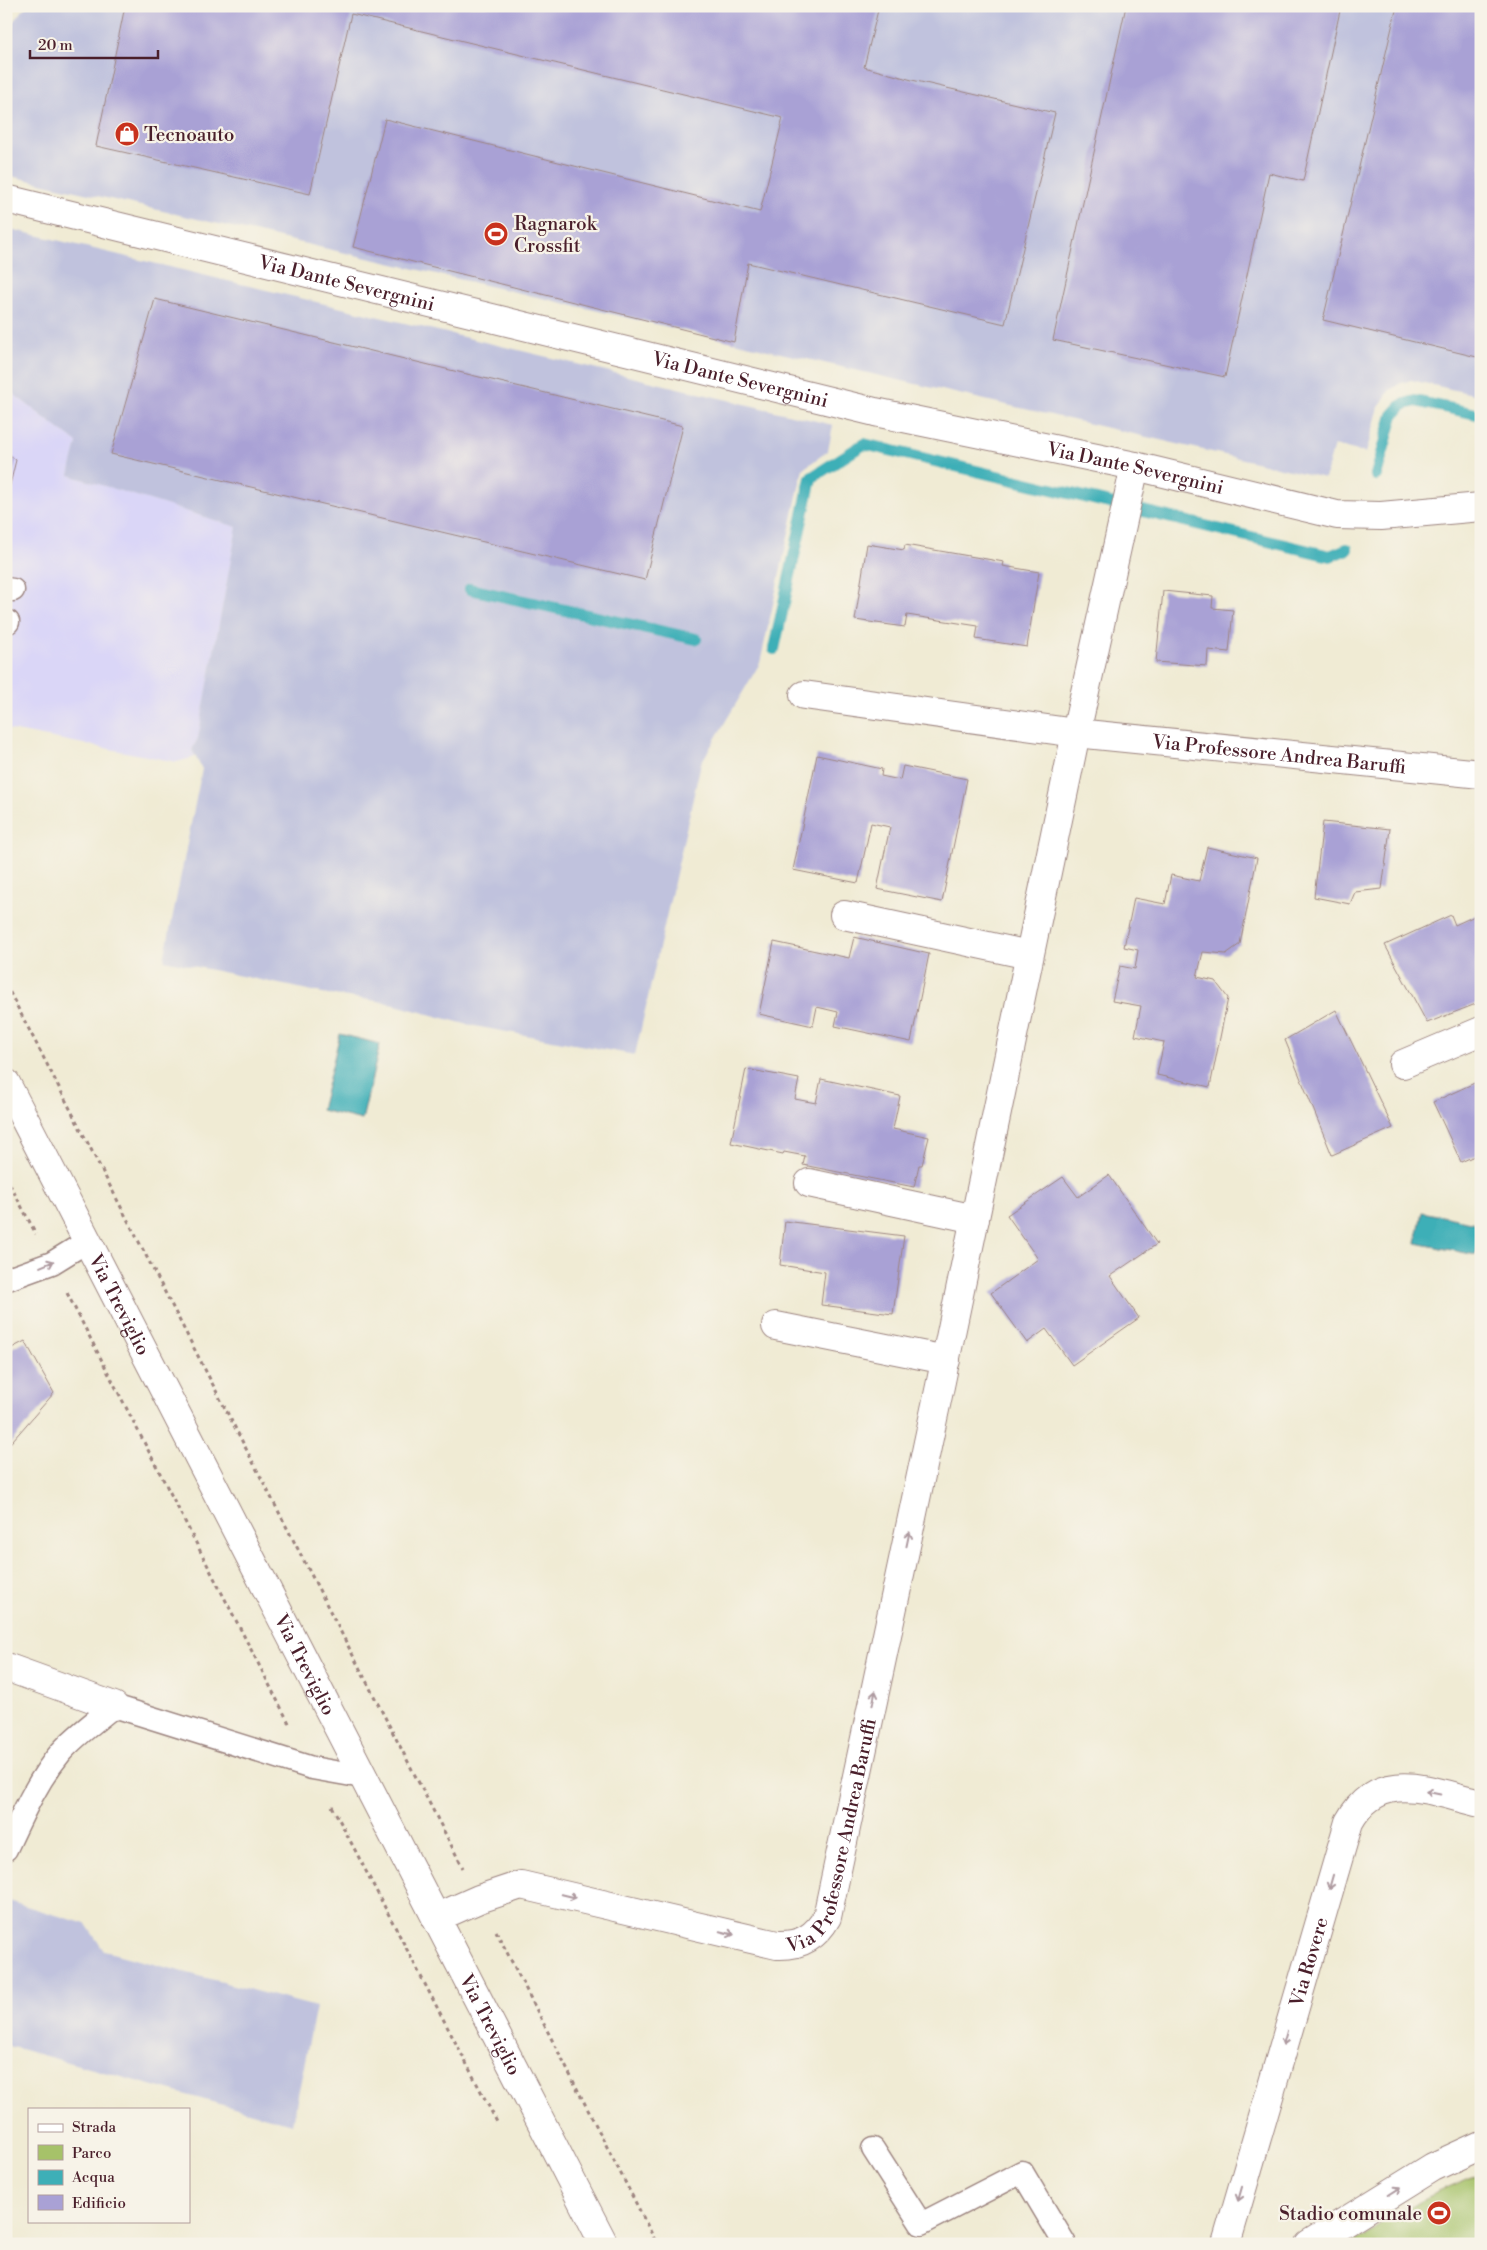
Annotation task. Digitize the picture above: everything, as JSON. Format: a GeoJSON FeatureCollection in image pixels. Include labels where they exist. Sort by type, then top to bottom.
{"type":"FeatureCollection","features":[{"type":"Feature","properties":{"kind":"street","name":"Via Dante Severgnini"},"geometry":{"type":"LineString","coordinates":[[6,199],[875,412],[1132,479],[1337,515],[1381,516],[1481,508]]}},
{"type":"Feature","properties":{"kind":"street","name":"Via Professore Andrea Baruffi"},"geometry":{"type":"LineString","coordinates":[[436,1918],[479,1899],[522,1885],[777,1944],[790,1945],[802,1942],[821,1928],[827,1917],[976,1219],[1076,732],[1132,479]]}},
{"type":"Feature","properties":{"kind":"street","name":"Via Professore Andrea Baruffi"},"geometry":{"type":"LineString","coordinates":[[804,695],[1076,732],[1481,774]]}},
{"type":"Feature","properties":{"kind":"street"},"geometry":{"type":"LineString","coordinates":[[844,916],[1029,955]]}},
{"type":"Feature","properties":{"kind":"street"},"geometry":{"type":"LineString","coordinates":[[1403,1064],[1481,1031]]}},
{"type":"Feature","properties":{"kind":"street","name":"Via Treviglio"},"geometry":{"type":"LineString","coordinates":[[6,1084],[604,2244]]}},
{"type":"Feature","properties":{"kind":"street"},"geometry":{"type":"LineString","coordinates":[[809,1183],[976,1219]]}},
{"type":"Feature","properties":{"kind":"street"},"geometry":{"type":"LineString","coordinates":[[776,1326],[946,1360]]}},
{"type":"Feature","properties":{"kind":"street"},"geometry":{"type":"LineString","coordinates":[[6,1667],[114,1706]]}},
{"type":"Feature","properties":{"kind":"street","name":"Via Rovere"},"geometry":{"type":"LineString","coordinates":[[1226,2244],[1349,1822],[1357,1807],[1370,1795],[1386,1788],[1403,1787],[1481,1803]]}},
{"type":"Feature","properties":{"kind":"street"},"geometry":{"type":"LineString","coordinates":[[1309,2244],[1433,2167],[1481,2145]]}},
{"type":"Feature","properties":{"kind":"lane"},"geometry":{"type":"LineString","coordinates":[[6,1276],[8,1279],[52,1263],[86,1242]]}},
{"type":"Feature","properties":{"kind":"lane"},"geometry":{"type":"LineString","coordinates":[[6,1849],[37,1785],[51,1765],[63,1750],[114,1706],[312,1768],[363,1776]]}},
{"type":"Feature","properties":{"kind":"lane"},"geometry":{"type":"LineString","coordinates":[[873,2149],[921,2224],[1022,2172],[1065,2244]]}},
{"type":"Feature","properties":{"kind":"path"},"geometry":{"type":"LineString","coordinates":[[6,985],[657,2244]]}},
{"type":"Feature","properties":{"kind":"path"},"geometry":{"type":"LineString","coordinates":[[6,1177],[501,2129]]}},
{"type":"Feature","properties":{"kind":"shaded area"},"geometry":{"type":"Polygon","coordinates":[[[27,6],[1481,6],[1481,396],[1411,380],[1399,384],[1389,391],[1379,407],[1366,453],[1334,445],[1325,478],[6,175],[6,29],[27,6]]]}},
{"type":"Feature","properties":{"kind":"shaded area"},"geometry":{"type":"Polygon","coordinates":[[[6,228],[833,425],[828,451],[803,469],[760,663],[701,763],[635,1055],[469,1025],[384,1002],[327,994],[164,960],[202,769],[192,750],[198,738],[237,527],[69,475],[77,443],[6,388],[6,228]]]}},
{"type":"Feature","properties":{"kind":"shaded area"},"geometry":{"type":"Polygon","coordinates":[[[6,388],[77,443],[69,475],[237,527],[198,738],[192,750],[195,757],[177,762],[6,729],[6,388]]]}},
{"type":"Feature","properties":{"kind":"shaded area"},"geometry":{"type":"Polygon","coordinates":[[[9,1901],[86,1924],[104,1951],[316,2007],[292,2124],[6,2045],[6,1909],[9,1901]]]}},
{"type":"Feature","properties":{"kind":"green space","name":"Stadio comunale"},"geometry":{"type":"Polygon","coordinates":[[[1481,2173],[1481,2244],[1351,2244],[1421,2199],[1481,2173]]]}},
{"type":"Feature","properties":{"kind":"water"},"geometry":{"type":"Polygon","coordinates":[[[340,1034],[380,1044],[362,1120],[321,1110],[340,1034]]]}},
{"type":"Feature","properties":{"kind":"water"},"geometry":{"type":"Polygon","coordinates":[[[1422,1212],[1481,1224],[1481,1249],[1477,1249],[1476,1255],[1416,1243],[1422,1212]]]}},
{"type":"Feature","properties":{"kind":"building"},"geometry":{"type":"Polygon","coordinates":[[[125,6],[879,6],[864,67],[1055,113],[1005,324],[748,263],[734,342],[353,247],[385,119],[760,212],[783,118],[351,14],[310,194],[96,146],[125,6]]]}},
{"type":"Feature","properties":{"kind":"building"},"geometry":{"type":"Polygon","coordinates":[[[1126,6],[1341,6],[1303,181],[1269,173],[1225,377],[1053,340],[1126,6]]]}},
{"type":"Feature","properties":{"kind":"building"},"geometry":{"type":"Polygon","coordinates":[[[1397,6],[1481,6],[1481,358],[1323,320],[1397,6]]]}},
{"type":"Feature","properties":{"kind":"building"},"geometry":{"type":"Polygon","coordinates":[[[155,299],[683,426],[645,580],[111,454],[155,299]]]}},
{"type":"Feature","properties":{"kind":"building"},"geometry":{"type":"Polygon","coordinates":[[[6,452],[16,460],[7,497],[6,497],[6,452]]]}},
{"type":"Feature","properties":{"kind":"building"},"geometry":{"type":"Polygon","coordinates":[[[867,544],[904,550],[905,545],[1004,562],[1003,566],[1039,572],[1027,647],[976,639],[978,626],[907,615],[905,627],[855,620],[867,544]]]}},
{"type":"Feature","properties":{"kind":"building"},"geometry":{"type":"Polygon","coordinates":[[[1163,591],[1213,596],[1212,608],[1233,610],[1229,652],[1208,650],[1207,666],[1156,662],[1163,591]]]}},
{"type":"Feature","properties":{"kind":"building"},"geometry":{"type":"Polygon","coordinates":[[[817,755],[882,769],[881,776],[900,780],[903,766],[967,779],[942,902],[877,889],[890,827],[871,823],[858,883],[793,870],[817,755]]]}},
{"type":"Feature","properties":{"kind":"building"},"geometry":{"type":"Polygon","coordinates":[[[1323,822],[1390,829],[1382,889],[1355,892],[1350,904],[1314,897],[1323,822]]]}},
{"type":"Feature","properties":{"kind":"building"},"geometry":{"type":"Polygon","coordinates":[[[1207,847],[1257,858],[1240,944],[1226,954],[1203,952],[1197,977],[1215,981],[1228,998],[1210,1087],[1157,1075],[1164,1042],[1135,1036],[1141,1006],[1112,1001],[1120,966],[1135,969],[1138,950],[1124,947],[1134,898],[1165,904],[1171,875],[1199,881],[1207,847]]]}},
{"type":"Feature","properties":{"kind":"building"},"geometry":{"type":"Polygon","coordinates":[[[1481,913],[1481,1002],[1427,1023],[1385,945],[1451,915],[1455,925],[1481,913]]]}},
{"type":"Feature","properties":{"kind":"building"},"geometry":{"type":"Polygon","coordinates":[[[854,937],[929,954],[911,1042],[835,1026],[838,1012],[817,1007],[813,1026],[759,1014],[774,942],[849,958],[854,937]]]}},
{"type":"Feature","properties":{"kind":"building"},"geometry":{"type":"Polygon","coordinates":[[[1336,1010],[1393,1128],[1332,1155],[1285,1040],[1336,1010]]]}},
{"type":"Feature","properties":{"kind":"building"},"geometry":{"type":"Polygon","coordinates":[[[746,1069],[799,1079],[795,1099],[816,1103],[821,1079],[900,1096],[893,1129],[929,1137],[922,1165],[919,1165],[914,1187],[803,1165],[805,1156],[784,1152],[783,1154],[731,1143],[746,1069]]]}},
{"type":"Feature","properties":{"kind":"building"},"geometry":{"type":"Polygon","coordinates":[[[1481,1080],[1481,1153],[1461,1162],[1433,1102],[1481,1080]]]}},
{"type":"Feature","properties":{"kind":"building"},"geometry":{"type":"Polygon","coordinates":[[[1109,1175],[1157,1244],[1110,1276],[1139,1318],[1072,1365],[1046,1329],[1027,1343],[991,1293],[1038,1259],[1007,1215],[1063,1177],[1078,1197],[1109,1175]]]}},
{"type":"Feature","properties":{"kind":"building"},"geometry":{"type":"Polygon","coordinates":[[[785,1221],[904,1236],[893,1314],[821,1305],[825,1272],[780,1265],[785,1221]]]}},
{"type":"Feature","properties":{"kind":"building"},"geometry":{"type":"Polygon","coordinates":[[[25,1341],[54,1393],[6,1448],[6,1351],[25,1341]]]}},
{"type":"Feature","properties":{"kind":"waterway"},"geometry":{"type":"LineString","coordinates":[[1376,475],[1393,415],[1402,405],[1415,401],[1481,415]]}},
{"type":"Feature","properties":{"kind":"waterway"},"geometry":{"type":"LineString","coordinates":[[774,649],[811,478],[864,444],[1330,556],[1347,549]]}},
{"type":"Feature","properties":{"kind":"waterway"},"geometry":{"type":"LineString","coordinates":[[470,589],[696,639]]}},
{"type":"Feature","properties":{"kind":"place","name":"Tecnoauto"},"geometry":{"type":"Point","coordinates":[127,134]}},
{"type":"Feature","properties":{"kind":"place","name":"Ragnarok Crossfit"},"geometry":{"type":"Point","coordinates":[496,234]}},
{"type":"Feature","properties":{"kind":"place","name":"Stadio comunale"},"geometry":{"type":"Point","coordinates":[1439,2213]}}]}
